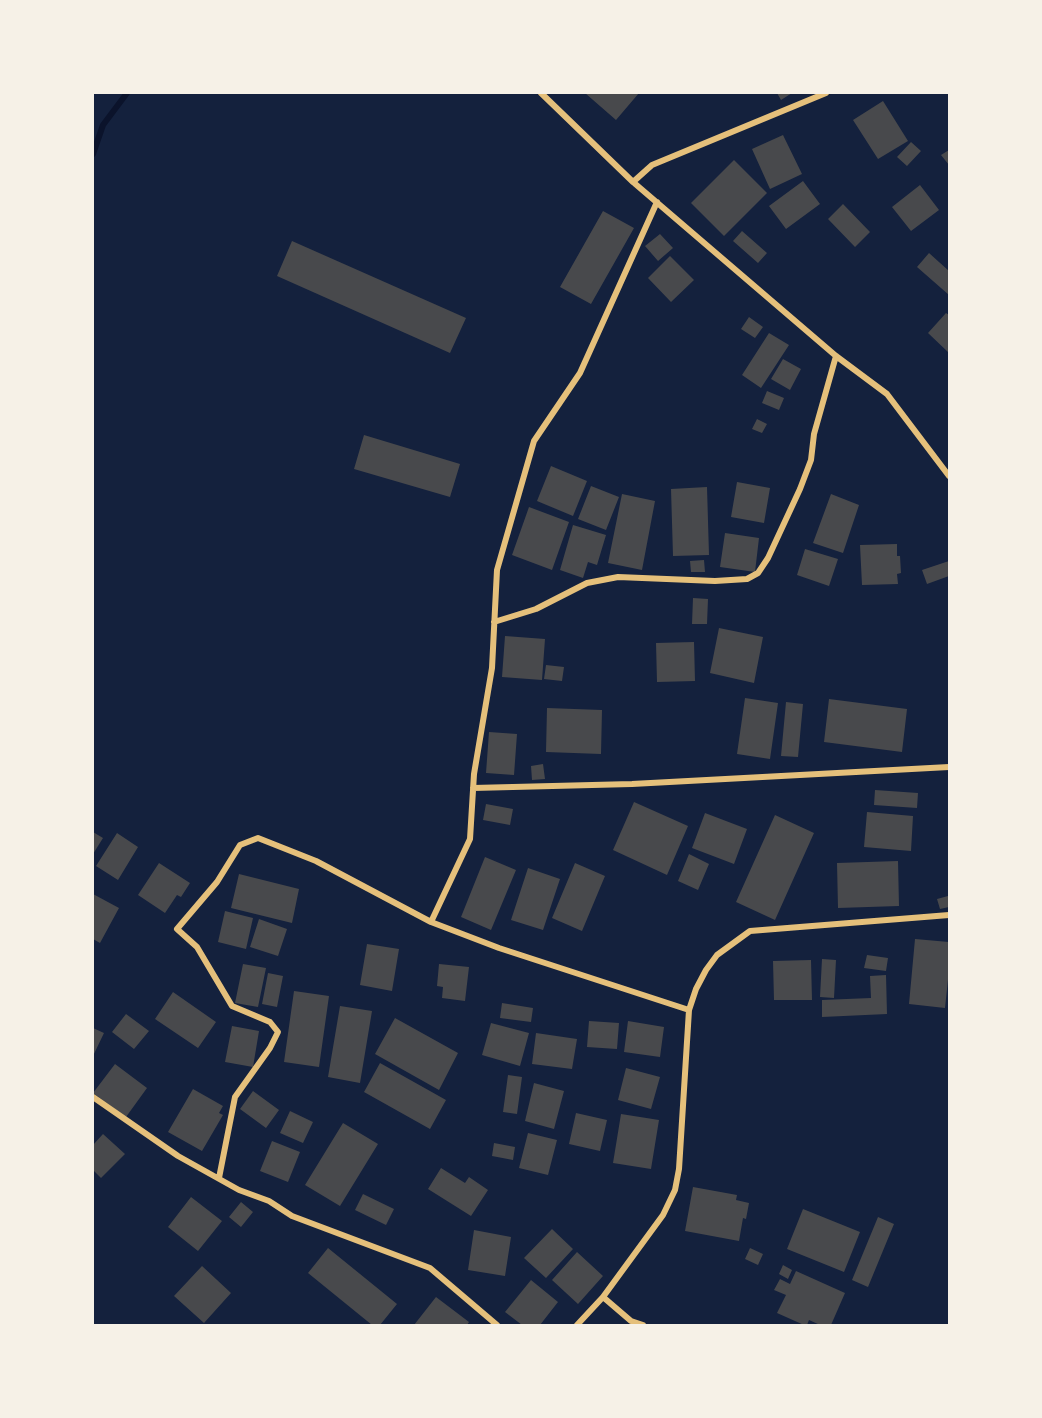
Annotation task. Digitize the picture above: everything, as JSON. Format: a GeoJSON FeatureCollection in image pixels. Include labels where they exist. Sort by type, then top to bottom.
{"type":"FeatureCollection","features":[{"type":"Feature","properties":{"kind":"street"},"geometry":{"type":"LineString","coordinates":[[541,93],[633,182],[836,356],[887,394],[949,476]]}},
{"type":"Feature","properties":{"kind":"street"},"geometry":{"type":"LineString","coordinates":[[633,182],[652,165],[826,93]]}},
{"type":"Feature","properties":{"kind":"street"},"geometry":{"type":"LineString","coordinates":[[431,922],[470,839],[473,788],[492,668],[497,570],[534,441],[580,373],[657,202]]}},
{"type":"Feature","properties":{"kind":"street"},"geometry":{"type":"LineString","coordinates":[[494,622],[536,609],[587,583],[618,577],[726,580],[747,579],[758,573],[800,489],[811,460],[814,434],[836,356]]}},
{"type":"Feature","properties":{"kind":"street"},"geometry":{"type":"LineString","coordinates":[[473,788],[632,784],[949,767]]}},
{"type":"Feature","properties":{"kind":"street"},"geometry":{"type":"LineString","coordinates":[[219,1178],[235,1097],[270,1048],[278,1032],[270,1022],[232,1005],[197,947],[177,929],[217,882],[240,845],[258,838],[316,861],[431,922],[500,948],[689,1010]]}},
{"type":"Feature","properties":{"kind":"street"},"geometry":{"type":"LineString","coordinates":[[577,1325],[603,1297],[663,1215],[675,1190],[680,1169],[689,1010],[696,989],[712,962],[738,938],[750,931],[949,915]]}},
{"type":"Feature","properties":{"kind":"street"},"geometry":{"type":"LineString","coordinates":[[93,1097],[178,1156],[239,1190],[269,1201],[292,1216],[430,1268],[497,1325]]}},
{"type":"Feature","properties":{"kind":"street"},"geometry":{"type":"LineString","coordinates":[[603,1297],[631,1321],[643,1325]]}},
{"type":"Feature","properties":{"kind":"building"},"geometry":{"type":"Polygon","coordinates":[[[585,93],[639,93],[616,120],[585,93]]]}},
{"type":"Feature","properties":{"kind":"building"},"geometry":{"type":"Polygon","coordinates":[[[777,93],[792,93],[781,100],[777,93]]]}},
{"type":"Feature","properties":{"kind":"building"},"geometry":{"type":"Polygon","coordinates":[[[883,101],[908,141],[878,159],[853,120],[883,101]]]}},
{"type":"Feature","properties":{"kind":"building"},"geometry":{"type":"Polygon","coordinates":[[[783,135],[802,174],[770,189],[752,149],[783,135]]]}},
{"type":"Feature","properties":{"kind":"building"},"geometry":{"type":"Polygon","coordinates":[[[911,142],[921,151],[907,166],[897,157],[911,142]]]}},
{"type":"Feature","properties":{"kind":"building"},"geometry":{"type":"Polygon","coordinates":[[[949,150],[949,165],[941,155],[949,150]]]}},
{"type":"Feature","properties":{"kind":"building"},"geometry":{"type":"Polygon","coordinates":[[[734,160],[767,193],[724,236],[691,203],[734,160]]]}},
{"type":"Feature","properties":{"kind":"building"},"geometry":{"type":"Polygon","coordinates":[[[803,181],[820,204],[786,229],[769,206],[803,181]]]}},
{"type":"Feature","properties":{"kind":"building"},"geometry":{"type":"Polygon","coordinates":[[[920,185],[939,210],[911,231],[892,207],[920,185]]]}},
{"type":"Feature","properties":{"kind":"building"},"geometry":{"type":"Polygon","coordinates":[[[843,204],[870,232],[855,247],[828,219],[843,204]]]}},
{"type":"Feature","properties":{"kind":"building"},"geometry":{"type":"Polygon","coordinates":[[[603,211],[634,228],[591,304],[560,287],[603,211]]]}},
{"type":"Feature","properties":{"kind":"building"},"geometry":{"type":"Polygon","coordinates":[[[742,231],[767,253],[758,263],[733,241],[742,231]]]}},
{"type":"Feature","properties":{"kind":"building"},"geometry":{"type":"Polygon","coordinates":[[[660,234],[673,248],[658,261],[645,246],[660,234]]]}},
{"type":"Feature","properties":{"kind":"building"},"geometry":{"type":"Polygon","coordinates":[[[292,241],[466,318],[450,353],[277,276],[292,241]]]}},
{"type":"Feature","properties":{"kind":"building"},"geometry":{"type":"Polygon","coordinates":[[[929,253],[949,271],[949,295],[917,267],[929,253]]]}},
{"type":"Feature","properties":{"kind":"building"},"geometry":{"type":"Polygon","coordinates":[[[670,256],[694,280],[671,302],[648,278],[670,256]]]}},
{"type":"Feature","properties":{"kind":"building"},"geometry":{"type":"Polygon","coordinates":[[[946,313],[949,315],[949,353],[928,333],[946,313]]]}},
{"type":"Feature","properties":{"kind":"building"},"geometry":{"type":"Polygon","coordinates":[[[749,317],[763,327],[755,338],[741,329],[749,317]]]}},
{"type":"Feature","properties":{"kind":"building"},"geometry":{"type":"Polygon","coordinates":[[[769,333],[789,345],[761,388],[742,375],[769,333]]]}},
{"type":"Feature","properties":{"kind":"building"},"geometry":{"type":"Polygon","coordinates":[[[783,359],[801,369],[790,390],[771,379],[783,359]]]}},
{"type":"Feature","properties":{"kind":"building"},"geometry":{"type":"Polygon","coordinates":[[[767,391],[784,398],[779,410],[762,403],[767,391]]]}},
{"type":"Feature","properties":{"kind":"building"},"geometry":{"type":"Polygon","coordinates":[[[757,419],[767,424],[762,433],[752,429],[757,419]]]}},
{"type":"Feature","properties":{"kind":"building"},"geometry":{"type":"Polygon","coordinates":[[[364,435],[460,464],[450,497],[354,469],[364,435]]]}},
{"type":"Feature","properties":{"kind":"building"},"geometry":{"type":"Polygon","coordinates":[[[551,466],[587,481],[573,516],[537,501],[551,466]]]}},
{"type":"Feature","properties":{"kind":"building"},"geometry":{"type":"Polygon","coordinates":[[[737,482],[770,488],[764,523],[731,517],[737,482]]]}},
{"type":"Feature","properties":{"kind":"building"},"geometry":{"type":"Polygon","coordinates":[[[591,486],[619,497],[606,530],[578,519],[591,486]]]}},
{"type":"Feature","properties":{"kind":"building"},"geometry":{"type":"Polygon","coordinates":[[[707,487],[709,555],[673,556],[671,489],[707,487]]]}},
{"type":"Feature","properties":{"kind":"building"},"geometry":{"type":"Polygon","coordinates":[[[622,494],[655,501],[642,570],[608,563],[622,494]]]}},
{"type":"Feature","properties":{"kind":"building"},"geometry":{"type":"Polygon","coordinates":[[[831,494],[859,505],[843,553],[813,543],[831,494]]]}},
{"type":"Feature","properties":{"kind":"building"},"geometry":{"type":"Polygon","coordinates":[[[529,507],[569,522],[552,570],[512,555],[529,507]]]}},
{"type":"Feature","properties":{"kind":"building"},"geometry":{"type":"Polygon","coordinates":[[[573,525],[606,535],[597,565],[588,562],[583,578],[560,570],[573,525]]]}},
{"type":"Feature","properties":{"kind":"building"},"geometry":{"type":"Polygon","coordinates":[[[725,533],[759,538],[755,572],[720,567],[725,533]]]}},
{"type":"Feature","properties":{"kind":"building"},"geometry":{"type":"Polygon","coordinates":[[[897,544],[901,573],[897,574],[898,584],[862,585],[860,545],[897,544]]]}},
{"type":"Feature","properties":{"kind":"building"},"geometry":{"type":"Polygon","coordinates":[[[805,549],[838,559],[829,586],[797,575],[805,549]]]}},
{"type":"Feature","properties":{"kind":"building"},"geometry":{"type":"Polygon","coordinates":[[[704,560],[705,572],[691,572],[690,561],[704,560]]]}},
{"type":"Feature","properties":{"kind":"building"},"geometry":{"type":"Polygon","coordinates":[[[949,561],[949,576],[927,584],[922,570],[949,561]]]}},
{"type":"Feature","properties":{"kind":"building"},"geometry":{"type":"Polygon","coordinates":[[[693,598],[708,599],[707,624],[692,624],[693,598]]]}},
{"type":"Feature","properties":{"kind":"building"},"geometry":{"type":"Polygon","coordinates":[[[719,628],[763,637],[754,683],[710,673],[719,628]]]}},
{"type":"Feature","properties":{"kind":"building"},"geometry":{"type":"Polygon","coordinates":[[[505,636],[545,639],[542,680],[502,677],[505,636]]]}},
{"type":"Feature","properties":{"kind":"building"},"geometry":{"type":"Polygon","coordinates":[[[694,642],[695,681],[657,682],[656,643],[694,642]]]}},
{"type":"Feature","properties":{"kind":"building"},"geometry":{"type":"Polygon","coordinates":[[[546,665],[564,667],[562,681],[544,679],[546,665]]]}},
{"type":"Feature","properties":{"kind":"building"},"geometry":{"type":"Polygon","coordinates":[[[745,698],[778,703],[770,759],[737,754],[745,698]]]}},
{"type":"Feature","properties":{"kind":"building"},"geometry":{"type":"Polygon","coordinates":[[[829,699],[907,709],[902,752],[824,742],[829,699]]]}},
{"type":"Feature","properties":{"kind":"building"},"geometry":{"type":"Polygon","coordinates":[[[786,702],[803,704],[798,757],[781,756],[786,702]]]}},
{"type":"Feature","properties":{"kind":"building"},"geometry":{"type":"Polygon","coordinates":[[[547,708],[602,710],[601,754],[546,752],[547,708]]]}},
{"type":"Feature","properties":{"kind":"building"},"geometry":{"type":"Polygon","coordinates":[[[489,732],[517,734],[514,775],[486,773],[489,732]]]}},
{"type":"Feature","properties":{"kind":"building"},"geometry":{"type":"Polygon","coordinates":[[[543,764],[545,779],[532,780],[531,766],[543,764]]]}},
{"type":"Feature","properties":{"kind":"building"},"geometry":{"type":"Polygon","coordinates":[[[875,790],[918,793],[917,808],[874,805],[875,790]]]}},
{"type":"Feature","properties":{"kind":"building"},"geometry":{"type":"Polygon","coordinates":[[[634,802],[688,826],[667,875],[613,850],[634,802]]]}},
{"type":"Feature","properties":{"kind":"building"},"geometry":{"type":"Polygon","coordinates":[[[486,804],[513,809],[510,825],[483,820],[486,804]]]}},
{"type":"Feature","properties":{"kind":"building"},"geometry":{"type":"Polygon","coordinates":[[[867,812],[913,816],[911,851],[864,847],[867,812]]]}},
{"type":"Feature","properties":{"kind":"building"},"geometry":{"type":"Polygon","coordinates":[[[705,813],[747,829],[734,864],[692,848],[705,813]]]}},
{"type":"Feature","properties":{"kind":"building"},"geometry":{"type":"Polygon","coordinates":[[[775,815],[814,833],[775,920],[736,902],[775,815]]]}},
{"type":"Feature","properties":{"kind":"building"},"geometry":{"type":"Polygon","coordinates":[[[93,832],[103,838],[93,854],[93,832]]]}},
{"type":"Feature","properties":{"kind":"building"},"geometry":{"type":"Polygon","coordinates":[[[117,833],[138,847],[118,880],[96,866],[117,833]]]}},
{"type":"Feature","properties":{"kind":"building"},"geometry":{"type":"Polygon","coordinates":[[[689,854],[709,864],[698,890],[678,881],[689,854]]]}},
{"type":"Feature","properties":{"kind":"building"},"geometry":{"type":"Polygon","coordinates":[[[485,857],[516,870],[491,930],[461,917],[485,857]]]}},
{"type":"Feature","properties":{"kind":"building"},"geometry":{"type":"Polygon","coordinates":[[[898,861],[899,906],[838,908],[837,863],[898,861]]]}},
{"type":"Feature","properties":{"kind":"building"},"geometry":{"type":"Polygon","coordinates":[[[159,863],[190,883],[181,897],[177,895],[165,913],[138,895],[159,863]]]}},
{"type":"Feature","properties":{"kind":"building"},"geometry":{"type":"Polygon","coordinates":[[[575,863],[605,876],[582,931],[552,918],[575,863]]]}},
{"type":"Feature","properties":{"kind":"building"},"geometry":{"type":"Polygon","coordinates":[[[528,868],[560,879],[543,930],[511,920],[528,868]]]}},
{"type":"Feature","properties":{"kind":"building"},"geometry":{"type":"Polygon","coordinates":[[[239,874],[299,889],[292,923],[231,908],[239,874]]]}},
{"type":"Feature","properties":{"kind":"building"},"geometry":{"type":"Polygon","coordinates":[[[93,894],[119,908],[100,943],[93,939],[93,894]]]}},
{"type":"Feature","properties":{"kind":"building"},"geometry":{"type":"Polygon","coordinates":[[[948,896],[949,907],[940,909],[937,899],[948,896]]]}},
{"type":"Feature","properties":{"kind":"building"},"geometry":{"type":"Polygon","coordinates":[[[225,911],[253,918],[246,949],[218,942],[225,911]]]}},
{"type":"Feature","properties":{"kind":"building"},"geometry":{"type":"Polygon","coordinates":[[[259,919],[287,929],[278,956],[250,947],[259,919]]]}},
{"type":"Feature","properties":{"kind":"building"},"geometry":{"type":"Polygon","coordinates":[[[915,939],[949,942],[945,1008],[909,1004],[915,939]]]}},
{"type":"Feature","properties":{"kind":"building"},"geometry":{"type":"Polygon","coordinates":[[[367,944],[399,949],[392,991],[360,985],[367,944]]]}},
{"type":"Feature","properties":{"kind":"building"},"geometry":{"type":"Polygon","coordinates":[[[867,955],[888,958],[886,971],[864,968],[867,955]]]}},
{"type":"Feature","properties":{"kind":"building"},"geometry":{"type":"Polygon","coordinates":[[[822,959],[836,960],[834,998],[820,997],[822,959]]]}},
{"type":"Feature","properties":{"kind":"building"},"geometry":{"type":"Polygon","coordinates":[[[811,960],[812,1000],[774,1000],[773,961],[811,960]]]}},
{"type":"Feature","properties":{"kind":"building"},"geometry":{"type":"Polygon","coordinates":[[[243,964],[266,968],[258,1007],[235,1003],[243,964]]]}},
{"type":"Feature","properties":{"kind":"building"},"geometry":{"type":"Polygon","coordinates":[[[439,964],[469,967],[465,1001],[442,998],[443,987],[437,986],[439,964]]]}},
{"type":"Feature","properties":{"kind":"building"},"geometry":{"type":"Polygon","coordinates":[[[268,973],[283,976],[277,1007],[262,1004],[268,973]]]}},
{"type":"Feature","properties":{"kind":"building"},"geometry":{"type":"Polygon","coordinates":[[[886,975],[887,1014],[822,1017],[822,1000],[871,998],[870,976],[886,975]]]}},
{"type":"Feature","properties":{"kind":"building"},"geometry":{"type":"Polygon","coordinates":[[[294,991],[329,996],[319,1067],[284,1062],[294,991]]]}},
{"type":"Feature","properties":{"kind":"building"},"geometry":{"type":"Polygon","coordinates":[[[173,992],[216,1022],[198,1048],[155,1019],[173,992]]]}},
{"type":"Feature","properties":{"kind":"building"},"geometry":{"type":"Polygon","coordinates":[[[502,1003],[533,1008],[531,1022],[500,1018],[502,1003]]]}},
{"type":"Feature","properties":{"kind":"building"},"geometry":{"type":"Polygon","coordinates":[[[340,1006],[372,1011],[360,1083],[328,1077],[340,1006]]]}},
{"type":"Feature","properties":{"kind":"building"},"geometry":{"type":"Polygon","coordinates":[[[126,1014],[149,1031],[134,1049],[112,1032],[126,1014]]]}},
{"type":"Feature","properties":{"kind":"building"},"geometry":{"type":"Polygon","coordinates":[[[395,1018],[458,1053],[439,1090],[375,1054],[395,1018]]]}},
{"type":"Feature","properties":{"kind":"building"},"geometry":{"type":"Polygon","coordinates":[[[589,1021],[619,1023],[617,1049],[587,1047],[589,1021]]]}},
{"type":"Feature","properties":{"kind":"building"},"geometry":{"type":"Polygon","coordinates":[[[628,1021],[664,1027],[660,1057],[624,1052],[628,1021]]]}},
{"type":"Feature","properties":{"kind":"building"},"geometry":{"type":"Polygon","coordinates":[[[491,1023],[529,1033],[520,1066],[482,1055],[491,1023]]]}},
{"type":"Feature","properties":{"kind":"building"},"geometry":{"type":"Polygon","coordinates":[[[232,1026],[259,1031],[253,1067],[225,1062],[232,1026]]]}},
{"type":"Feature","properties":{"kind":"building"},"geometry":{"type":"Polygon","coordinates":[[[93,1028],[104,1033],[93,1056],[93,1028]]]}},
{"type":"Feature","properties":{"kind":"building"},"geometry":{"type":"Polygon","coordinates":[[[536,1033],[577,1039],[572,1069],[532,1064],[536,1033]]]}},
{"type":"Feature","properties":{"kind":"building"},"geometry":{"type":"Polygon","coordinates":[[[380,1063],[446,1100],[430,1129],[364,1092],[380,1063]]]}},
{"type":"Feature","properties":{"kind":"building"},"geometry":{"type":"Polygon","coordinates":[[[115,1064],[147,1088],[126,1117],[93,1093],[115,1064]]]}},
{"type":"Feature","properties":{"kind":"building"},"geometry":{"type":"Polygon","coordinates":[[[626,1068],[660,1077],[651,1109],[618,1100],[626,1068]]]}},
{"type":"Feature","properties":{"kind":"building"},"geometry":{"type":"Polygon","coordinates":[[[508,1075],[522,1077],[517,1114],[503,1112],[508,1075]]]}},
{"type":"Feature","properties":{"kind":"building"},"geometry":{"type":"Polygon","coordinates":[[[534,1083],[564,1091],[554,1129],[525,1121],[534,1083]]]}},
{"type":"Feature","properties":{"kind":"building"},"geometry":{"type":"Polygon","coordinates":[[[193,1089],[223,1106],[219,1113],[223,1115],[202,1151],[168,1132],[193,1089]]]}},
{"type":"Feature","properties":{"kind":"building"},"geometry":{"type":"Polygon","coordinates":[[[253,1091],[279,1110],[266,1128],[240,1109],[253,1091]]]}},
{"type":"Feature","properties":{"kind":"building"},"geometry":{"type":"Polygon","coordinates":[[[290,1111],[313,1122],[303,1143],[280,1133],[290,1111]]]}},
{"type":"Feature","properties":{"kind":"building"},"geometry":{"type":"Polygon","coordinates":[[[576,1113],[607,1120],[600,1151],[569,1144],[576,1113]]]}},
{"type":"Feature","properties":{"kind":"building"},"geometry":{"type":"Polygon","coordinates":[[[621,1114],[659,1120],[651,1169],[613,1163],[621,1114]]]}},
{"type":"Feature","properties":{"kind":"building"},"geometry":{"type":"Polygon","coordinates":[[[343,1123],[378,1144],[340,1206],[305,1185],[343,1123]]]}},
{"type":"Feature","properties":{"kind":"building"},"geometry":{"type":"Polygon","coordinates":[[[528,1133],[557,1140],[548,1175],[519,1168],[528,1133]]]}},
{"type":"Feature","properties":{"kind":"building"},"geometry":{"type":"Polygon","coordinates":[[[103,1134],[125,1154],[101,1178],[93,1170],[93,1145],[103,1134]]]}},
{"type":"Feature","properties":{"kind":"building"},"geometry":{"type":"Polygon","coordinates":[[[272,1141],[300,1152],[288,1182],[260,1171],[272,1141]]]}},
{"type":"Feature","properties":{"kind":"building"},"geometry":{"type":"Polygon","coordinates":[[[494,1143],[515,1147],[513,1160],[492,1156],[494,1143]]]}},
{"type":"Feature","properties":{"kind":"building"},"geometry":{"type":"Polygon","coordinates":[[[441,1168],[465,1183],[469,1177],[488,1190],[471,1216],[428,1189],[441,1168]]]}},
{"type":"Feature","properties":{"kind":"building"},"geometry":{"type":"Polygon","coordinates":[[[693,1187],[737,1195],[736,1200],[749,1203],[746,1219],[743,1218],[739,1241],[685,1231],[693,1187]]]}},
{"type":"Feature","properties":{"kind":"building"},"geometry":{"type":"Polygon","coordinates":[[[363,1194],[394,1209],[386,1225],[355,1210],[363,1194]]]}},
{"type":"Feature","properties":{"kind":"building"},"geometry":{"type":"Polygon","coordinates":[[[191,1197],[222,1221],[198,1251],[168,1227],[191,1197]]]}},
{"type":"Feature","properties":{"kind":"building"},"geometry":{"type":"Polygon","coordinates":[[[241,1202],[253,1212],[241,1227],[229,1217],[241,1202]]]}},
{"type":"Feature","properties":{"kind":"building"},"geometry":{"type":"Polygon","coordinates":[[[803,1209],[860,1232],[844,1272],[787,1249],[803,1209]]]}},
{"type":"Feature","properties":{"kind":"building"},"geometry":{"type":"Polygon","coordinates":[[[878,1217],[894,1224],[868,1287],[852,1280],[878,1217]]]}},
{"type":"Feature","properties":{"kind":"building"},"geometry":{"type":"Polygon","coordinates":[[[552,1229],[573,1249],[546,1278],[524,1258],[552,1229]]]}},
{"type":"Feature","properties":{"kind":"building"},"geometry":{"type":"Polygon","coordinates":[[[474,1230],[511,1237],[505,1276],[468,1270],[474,1230]]]}},
{"type":"Feature","properties":{"kind":"building"},"geometry":{"type":"Polygon","coordinates":[[[328,1248],[397,1304],[380,1325],[372,1325],[308,1273],[328,1248]]]}},
{"type":"Feature","properties":{"kind":"building"},"geometry":{"type":"Polygon","coordinates":[[[750,1248],[763,1254],[758,1265],[745,1259],[750,1248]]]}},
{"type":"Feature","properties":{"kind":"building"},"geometry":{"type":"Polygon","coordinates":[[[577,1252],[603,1276],[578,1304],[552,1280],[577,1252]]]}},
{"type":"Feature","properties":{"kind":"building"},"geometry":{"type":"Polygon","coordinates":[[[783,1265],[792,1270],[788,1279],[779,1274],[783,1265]]]}},
{"type":"Feature","properties":{"kind":"building"},"geometry":{"type":"Polygon","coordinates":[[[202,1266],[231,1293],[204,1323],[174,1296],[202,1266]]]}},
{"type":"Feature","properties":{"kind":"building"},"geometry":{"type":"Polygon","coordinates":[[[796,1271],[845,1293],[831,1325],[820,1325],[809,1320],[807,1325],[804,1325],[777,1313],[786,1295],[774,1290],[780,1279],[790,1284],[796,1271]]]}},
{"type":"Feature","properties":{"kind":"building"},"geometry":{"type":"Polygon","coordinates":[[[531,1280],[558,1302],[540,1325],[522,1325],[505,1312],[531,1280]]]}},
{"type":"Feature","properties":{"kind":"building"},"geometry":{"type":"Polygon","coordinates":[[[436,1297],[469,1322],[467,1325],[414,1325],[436,1297]]]}},
{"type":"Feature","properties":{"kind":"waterway"},"geometry":{"type":"LineString","coordinates":[[93,154],[103,125],[127,93]]}}]}
